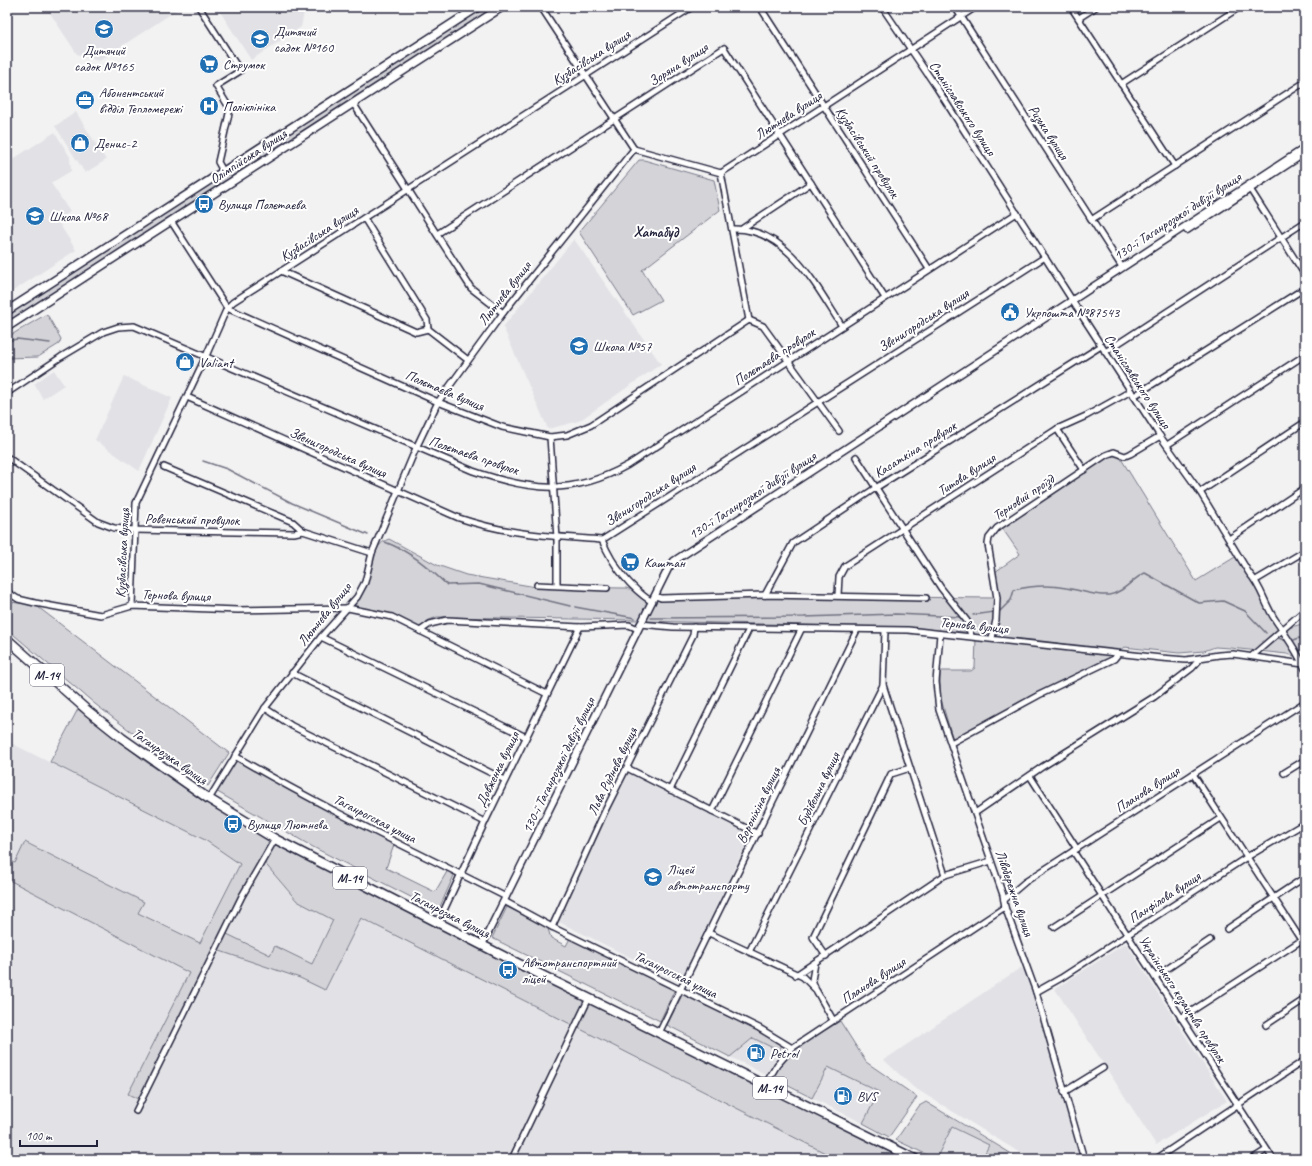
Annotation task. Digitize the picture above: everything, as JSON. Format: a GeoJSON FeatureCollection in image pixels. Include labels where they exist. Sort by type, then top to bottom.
{"type":"FeatureCollection","features":[{"type":"Feature","properties":{"kind":"highway","name":"Таганрозька вулиця"},"geometry":{"type":"LineString","coordinates":[[7,639],[113,731],[208,799],[275,839],[438,923],[915,1159]]}},
{"type":"Feature","properties":{"kind":"main road","name":"Олімпійська вулиця"},"geometry":{"type":"LineString","coordinates":[[7,327],[502,7]]}},
{"type":"Feature","properties":{"kind":"main road","name":"Олімпійська вулиця"},"geometry":{"type":"LineString","coordinates":[[7,311],[475,8]]}},
{"type":"Feature","properties":{"kind":"main road"},"geometry":{"type":"LineString","coordinates":[[164,210],[171,221]]}},
{"type":"Feature","properties":{"kind":"street"},"geometry":{"type":"LineString","coordinates":[[199,7],[240,71],[216,86],[230,109],[218,162],[223,172]]}},
{"type":"Feature","properties":{"kind":"street"},"geometry":{"type":"LineString","coordinates":[[541,7],[634,149],[721,173],[749,320],[761,324],[839,431]]}},
{"type":"Feature","properties":{"kind":"street","name":"Кузбасівська вулиця"},"geometry":{"type":"LineString","coordinates":[[132,606],[136,503],[187,397],[227,308],[233,302],[692,7]]}},
{"type":"Feature","properties":{"kind":"street","name":"Кузбасівський провулок"},"geometry":{"type":"LineString","coordinates":[[760,7],[929,269]]}},
{"type":"Feature","properties":{"kind":"street","name":"Станіславського вулиця"},"geometry":{"type":"LineString","coordinates":[[882,7],[1017,213],[1160,436],[1200,492],[1249,573],[1256,580],[1272,614],[1283,629],[1304,666]]}},
{"type":"Feature","properties":{"kind":"street","name":"Ризька вулиця"},"geometry":{"type":"LineString","coordinates":[[955,7],[1123,268]]}},
{"type":"Feature","properties":{"kind":"street","name":"Лютнева вулиця"},"geometry":{"type":"LineString","coordinates":[[721,173],[976,7]]}},
{"type":"Feature","properties":{"kind":"street"},"geometry":{"type":"LineString","coordinates":[[1071,7],[1174,166]]}},
{"type":"Feature","properties":{"kind":"street"},"geometry":{"type":"LineString","coordinates":[[1078,18],[1096,7]]}},
{"type":"Feature","properties":{"kind":"street"},"geometry":{"type":"LineString","coordinates":[[1121,84],[1240,7]]}},
{"type":"Feature","properties":{"kind":"street","name":"Зоряна вулиця"},"geometry":{"type":"LineString","coordinates":[[437,234],[724,48],[885,298]]}},
{"type":"Feature","properties":{"kind":"street"},"geometry":{"type":"LineString","coordinates":[[1092,220],[1305,82]]}},
{"type":"Feature","properties":{"kind":"street"},"geometry":{"type":"LineString","coordinates":[[353,103],[472,290],[503,313]]}},
{"type":"Feature","properties":{"kind":"street","name":"130-ї Таганрозької дивізії вулиця"},"geometry":{"type":"LineString","coordinates":[[482,945],[639,626],[668,569],[674,561],[1248,187],[1305,148]]}},
{"type":"Feature","properties":{"kind":"street","name":"Лютнева вулиця"},"geometry":{"type":"LineString","coordinates":[[208,799],[265,708],[321,636],[357,597],[365,582],[372,553],[397,492],[438,402],[503,313],[634,149]]}},
{"type":"Feature","properties":{"kind":"street","name":"130-ї Таганрозької дивізії вулиця"},"geometry":{"type":"LineString","coordinates":[[1248,187],[1305,153]]}},
{"type":"Feature","properties":{"kind":"street"},"geometry":{"type":"LineString","coordinates":[[743,228],[811,182]]}},
{"type":"Feature","properties":{"kind":"street"},"geometry":{"type":"LineString","coordinates":[[1248,187],[1305,275]]}},
{"type":"Feature","properties":{"kind":"street","name":"Полєтаєва провулок"},"geometry":{"type":"LineString","coordinates":[[7,392],[103,332],[126,326],[142,328],[416,448],[494,478],[521,484],[554,488],[585,484],[614,473],[1017,213]]}},
{"type":"Feature","properties":{"kind":"street"},"geometry":{"type":"LineString","coordinates":[[364,218],[427,320],[428,329],[468,360]]}},
{"type":"Feature","properties":{"kind":"street"},"geometry":{"type":"LineString","coordinates":[[171,221],[227,308]]}},
{"type":"Feature","properties":{"kind":"street"},"geometry":{"type":"LineString","coordinates":[[1105,352],[1305,222]]}},
{"type":"Feature","properties":{"kind":"street"},"geometry":{"type":"LineString","coordinates":[[732,229],[743,228],[768,238],[788,250],[802,265],[842,326]]}},
{"type":"Feature","properties":{"kind":"street","name":"Звенигородська вулиця"},"geometry":{"type":"LineString","coordinates":[[187,397],[397,492],[483,526],[557,538],[602,540],[1045,257]]}},
{"type":"Feature","properties":{"kind":"street"},"geometry":{"type":"LineString","coordinates":[[281,271],[416,332],[428,329]]}},
{"type":"Feature","properties":{"kind":"street","name":"Титова вулиця"},"geometry":{"type":"LineString","coordinates":[[838,595],[838,577],[845,566],[1057,429],[1132,393],[1305,288]]}},
{"type":"Feature","properties":{"kind":"street","name":"Полєтаєва вулиця"},"geometry":{"type":"LineString","coordinates":[[227,308],[438,402],[502,427],[550,437],[567,435],[591,425],[749,320]]}},
{"type":"Feature","properties":{"kind":"street","name":"Касаткіна провулок"},"geometry":{"type":"LineString","coordinates":[[766,595],[793,543],[876,488],[1101,346]]}},
{"type":"Feature","properties":{"kind":"street"},"geometry":{"type":"LineString","coordinates":[[1167,445],[1305,355]]}},
{"type":"Feature","properties":{"kind":"street"},"geometry":{"type":"LineString","coordinates":[[1200,492],[1305,422]]}},
{"type":"Feature","properties":{"kind":"street"},"geometry":{"type":"LineString","coordinates":[[1057,429],[1084,470]]}},
{"type":"Feature","properties":{"kind":"street","name":"Терновий проїзд"},"geometry":{"type":"LineString","coordinates":[[992,638],[996,620],[997,598],[988,552],[989,538],[997,528],[1110,452],[1125,456],[1160,436]]}},
{"type":"Feature","properties":{"kind":"street"},"geometry":{"type":"LineString","coordinates":[[550,437],[557,538],[557,585]]}},
{"type":"Feature","properties":{"kind":"street","name":"Ровенський провулок"},"geometry":{"type":"LineString","coordinates":[[7,457],[98,522],[114,528],[134,530],[294,533],[303,531]]}},
{"type":"Feature","properties":{"kind":"street"},"geometry":{"type":"LineString","coordinates":[[856,457],[941,588],[967,621],[971,636]]}},
{"type":"Feature","properties":{"kind":"street"},"geometry":{"type":"LineString","coordinates":[[164,467],[293,522],[303,531],[372,553]]}},
{"type":"Feature","properties":{"kind":"street"},"geometry":{"type":"LineString","coordinates":[[1229,539],[1305,488]]}},
{"type":"Feature","properties":{"kind":"street"},"geometry":{"type":"LineString","coordinates":[[602,540],[608,555],[628,583],[652,602]]}},
{"type":"Feature","properties":{"kind":"street"},"geometry":{"type":"LineString","coordinates":[[1256,580],[1305,551]]}},
{"type":"Feature","properties":{"kind":"street"},"geometry":{"type":"LineString","coordinates":[[537,585],[606,588]]}},
{"type":"Feature","properties":{"kind":"street","name":"Тернова вулиця"},"geometry":{"type":"LineString","coordinates":[[7,592],[18,599],[29,602],[101,615],[132,606],[238,610],[348,608],[392,617],[547,694]]}},
{"type":"Feature","properties":{"kind":"street","name":"Тернова вулиця"},"geometry":{"type":"LineString","coordinates":[[655,596],[661,598],[766,595],[838,595],[926,598]]}},
{"type":"Feature","properties":{"kind":"street"},"geometry":{"type":"LineString","coordinates":[[1252,656],[1305,610]]}},
{"type":"Feature","properties":{"kind":"street","name":"Тернова вулиця"},"geometry":{"type":"LineString","coordinates":[[420,631],[430,624],[446,620],[580,626],[629,625],[801,630],[908,630],[992,638],[1118,654],[1186,660],[1219,655],[1252,656],[1304,666]]}},
{"type":"Feature","properties":{"kind":"street","name":"Довженка вулиця"},"geometry":{"type":"LineString","coordinates":[[438,923],[484,822],[580,626]]}},
{"type":"Feature","properties":{"kind":"street","name":"Льва Руднєва вулиця"},"geometry":{"type":"LineString","coordinates":[[552,927],[627,768],[693,635],[694,627]]}},
{"type":"Feature","properties":{"kind":"street"},"geometry":{"type":"LineString","coordinates":[[670,790],[748,629]]}},
{"type":"Feature","properties":{"kind":"street"},"geometry":{"type":"LineString","coordinates":[[712,811],[801,630]]}},
{"type":"Feature","properties":{"kind":"street","name":"Вороніхіна вулиця"},"geometry":{"type":"LineString","coordinates":[[659,1033],[709,934],[857,630]]}},
{"type":"Feature","properties":{"kind":"street","name":"Будівельна вулиця"},"geometry":{"type":"LineString","coordinates":[[749,952],[883,685],[885,631]]}},
{"type":"Feature","properties":{"kind":"street","name":"Лівобережна вулиця"},"geometry":{"type":"LineString","coordinates":[[940,634],[936,677],[937,696],[1005,907],[1036,992],[1084,1159]]}},
{"type":"Feature","properties":{"kind":"street"},"geometry":{"type":"LineString","coordinates":[[321,636],[526,737]]}},
{"type":"Feature","properties":{"kind":"street"},"geometry":{"type":"LineString","coordinates":[[951,743],[1039,695],[1114,659],[1118,654]]}},
{"type":"Feature","properties":{"kind":"street"},"geometry":{"type":"LineString","coordinates":[[975,813],[1154,697],[1192,668],[1200,659]]}},
{"type":"Feature","properties":{"kind":"street"},"geometry":{"type":"LineString","coordinates":[[292,673],[505,780]]}},
{"type":"Feature","properties":{"kind":"street"},"geometry":{"type":"LineString","coordinates":[[883,685],[945,875]]}},
{"type":"Feature","properties":{"kind":"street","name":"Планова вулиця"},"geometry":{"type":"LineString","coordinates":[[1004,900],[1024,882],[1260,730],[1293,712],[1305,702]]}},
{"type":"Feature","properties":{"kind":"street"},"geometry":{"type":"LineString","coordinates":[[265,708],[292,726],[484,822]]}},
{"type":"Feature","properties":{"kind":"street","name":"Таганрогская улица"},"geometry":{"type":"LineString","coordinates":[[235,756],[331,809],[461,874],[552,927],[759,1028],[792,1048]]}},
{"type":"Feature","properties":{"kind":"street"},"geometry":{"type":"LineString","coordinates":[[1284,773],[1305,760]]}},
{"type":"Feature","properties":{"kind":"street"},"geometry":{"type":"LineString","coordinates":[[627,768],[758,834]]}},
{"type":"Feature","properties":{"kind":"street"},"geometry":{"type":"LineString","coordinates":[[826,956],[813,937],[891,774],[910,768]]}},
{"type":"Feature","properties":{"kind":"street"},"geometry":{"type":"LineString","coordinates":[[1193,774],[1273,897],[1303,939],[1305,946]]}},
{"type":"Feature","properties":{"kind":"street","name":"Українського козацтва провулок"},"geometry":{"type":"LineString","coordinates":[[1030,776],[1128,935],[1273,1159]]}},
{"type":"Feature","properties":{"kind":"street"},"geometry":{"type":"LineString","coordinates":[[1054,927],[1102,894],[1222,818]]}},
{"type":"Feature","properties":{"kind":"street","name":"Панфілова вулиця"},"geometry":{"type":"LineString","coordinates":[[1036,992],[1128,935],[1247,857],[1305,822]]}},
{"type":"Feature","properties":{"kind":"street"},"geometry":{"type":"LineString","coordinates":[[136,1111],[242,896],[275,839]]}},
{"type":"Feature","properties":{"kind":"street"},"geometry":{"type":"LineString","coordinates":[[796,975],[945,875],[991,861]]}},
{"type":"Feature","properties":{"kind":"street"},"geometry":{"type":"LineString","coordinates":[[1228,929],[1273,897],[1305,877]]}},
{"type":"Feature","properties":{"kind":"street","name":"Планова вулиця"},"geometry":{"type":"LineString","coordinates":[[764,1085],[777,1064],[792,1048],[1005,907]]}},
{"type":"Feature","properties":{"kind":"street"},"geometry":{"type":"LineString","coordinates":[[709,934],[803,977],[816,990]]}},
{"type":"Feature","properties":{"kind":"street"},"geometry":{"type":"LineString","coordinates":[[1181,1018],[1303,939]]}},
{"type":"Feature","properties":{"kind":"street"},"geometry":{"type":"LineString","coordinates":[[1155,977],[1210,940]]}},
{"type":"Feature","properties":{"kind":"street"},"geometry":{"type":"LineString","coordinates":[[815,963],[812,980],[833,1020]]}},
{"type":"Feature","properties":{"kind":"street"},"geometry":{"type":"LineString","coordinates":[[512,1159],[589,998]]}},
{"type":"Feature","properties":{"kind":"street"},"geometry":{"type":"LineString","coordinates":[[1266,1025],[1305,999]]}},
{"type":"Feature","properties":{"kind":"street"},"geometry":{"type":"LineString","coordinates":[[1156,1159],[1305,1060]]}},
{"type":"Feature","properties":{"kind":"street"},"geometry":{"type":"LineString","coordinates":[[1064,1092],[1102,1068]]}},
{"type":"Feature","properties":{"kind":"street"},"geometry":{"type":"LineString","coordinates":[[1252,1159],[1266,1150]]}},
{"type":"Feature","properties":{"kind":"shaded area","name":"Дитячий садок №165"},"geometry":{"type":"Polygon","coordinates":[[[46,7],[175,7],[177,10],[99,61],[77,54],[46,7]]]}},
{"type":"Feature","properties":{"kind":"shaded area","name":"Дитячий садок №160"},"geometry":{"type":"Polygon","coordinates":[[[217,7],[305,7],[301,27],[251,60],[217,7]]]}},
{"type":"Feature","properties":{"kind":"shaded area"},"geometry":{"type":"Polygon","coordinates":[[[476,7],[502,7],[7,327],[7,311],[476,7]]]}},
{"type":"Feature","properties":{"kind":"shaded area","name":"Денис-2"},"geometry":{"type":"Polygon","coordinates":[[[76,112],[106,160],[85,173],[55,126],[76,112]]]}},
{"type":"Feature","properties":{"kind":"shaded area","name":"Школа №68"},"geometry":{"type":"Polygon","coordinates":[[[55,132],[70,157],[71,171],[51,183],[70,212],[57,220],[76,250],[7,295],[7,163],[55,132]]]}},
{"type":"Feature","properties":{"kind":"shaded area"},"geometry":{"type":"Polygon","coordinates":[[[639,160],[644,160],[714,180],[720,210],[642,270],[661,300],[633,315],[579,232],[639,160]]]}},
{"type":"Feature","properties":{"kind":"shaded area","name":"Школа №57"},"geometry":{"type":"Polygon","coordinates":[[[574,239],[661,364],[579,421],[548,429],[503,327],[574,239]]]}},
{"type":"Feature","properties":{"kind":"shaded area"},"geometry":{"type":"Polygon","coordinates":[[[45,315],[48,316],[61,339],[59,344],[38,357],[7,358],[7,334],[11,335],[45,315]]]}},
{"type":"Feature","properties":{"kind":"shaded area"},"geometry":{"type":"Polygon","coordinates":[[[54,370],[64,385],[43,399],[34,384],[54,370]]]}},
{"type":"Feature","properties":{"kind":"shaded area"},"geometry":{"type":"Polygon","coordinates":[[[124,376],[172,398],[139,471],[95,440],[124,376]]]}},
{"type":"Feature","properties":{"kind":"shaded area"},"geometry":{"type":"Polygon","coordinates":[[[1113,454],[1120,457],[1196,581],[1240,554],[1278,626],[1285,629],[1305,623],[1305,659],[1287,654],[1215,647],[1204,651],[1179,653],[1124,647],[1113,656],[1099,664],[953,740],[940,696],[940,671],[971,671],[975,668],[976,638],[967,632],[886,627],[643,621],[656,595],[995,598],[995,572],[1020,554],[1002,528],[1113,454]]]}},
{"type":"Feature","properties":{"kind":"shaded area"},"geometry":{"type":"Polygon","coordinates":[[[389,539],[437,565],[466,575],[536,587],[626,588],[636,591],[650,600],[640,620],[437,617],[427,621],[420,629],[392,615],[349,606],[362,590],[369,578],[375,552],[383,542],[389,539]]]}},
{"type":"Feature","properties":{"kind":"shaded area"},"geometry":{"type":"Polygon","coordinates":[[[7,602],[34,604],[229,753],[208,786],[154,749],[95,704],[7,629],[7,602]]]}},
{"type":"Feature","properties":{"kind":"shaded area"},"geometry":{"type":"Polygon","coordinates":[[[78,709],[145,761],[203,801],[306,860],[903,1159],[837,1159],[361,918],[325,990],[300,978],[217,950],[142,1101],[128,1094],[189,973],[7,879],[7,859],[15,863],[25,842],[144,902],[138,913],[200,943],[240,864],[205,840],[50,762],[78,709]],[[262,860],[225,933],[270,955],[275,946],[312,964],[333,920],[297,901],[262,860]]]}},
{"type":"Feature","properties":{"kind":"shaded area"},"geometry":{"type":"Polygon","coordinates":[[[7,741],[205,840],[240,864],[200,943],[138,913],[144,902],[26,842],[15,863],[7,859],[7,741]]]}},
{"type":"Feature","properties":{"kind":"shaded area"},"geometry":{"type":"Polygon","coordinates":[[[235,757],[390,840],[394,845],[386,868],[435,892],[448,870],[455,873],[438,911],[313,847],[214,790],[235,757]]]}},
{"type":"Feature","properties":{"kind":"shaded area","name":"Ліцей автотранспорту"},"geometry":{"type":"Polygon","coordinates":[[[628,773],[751,834],[680,982],[555,920],[628,773]]]}},
{"type":"Feature","properties":{"kind":"shaded area"},"geometry":{"type":"Polygon","coordinates":[[[261,859],[297,901],[333,920],[312,964],[275,946],[270,955],[225,933],[261,859]]]}},
{"type":"Feature","properties":{"kind":"shaded area"},"geometry":{"type":"Polygon","coordinates":[[[7,879],[189,973],[128,1094],[217,950],[300,978],[325,990],[361,918],[837,1159],[7,1159],[7,879]]]}},
{"type":"Feature","properties":{"kind":"shaded area"},"geometry":{"type":"Polygon","coordinates":[[[507,907],[547,926],[551,938],[566,946],[570,938],[675,989],[660,1021],[492,938],[507,907]]]}},
{"type":"Feature","properties":{"kind":"shaded area"},"geometry":{"type":"Polygon","coordinates":[[[1126,943],[1227,1101],[1156,1145],[1055,989],[1126,943]]]}},
{"type":"Feature","properties":{"kind":"shaded area"},"geometry":{"type":"Polygon","coordinates":[[[1020,968],[1027,970],[1082,1159],[1030,1159],[913,1087],[884,1060],[1020,968]]]}},
{"type":"Feature","properties":{"kind":"shaded area"},"geometry":{"type":"Polygon","coordinates":[[[683,993],[777,1039],[782,1045],[779,1051],[753,1038],[730,1057],[667,1025],[683,993]]]}},
{"type":"Feature","properties":{"kind":"shaded area"},"geometry":{"type":"Polygon","coordinates":[[[840,1021],[866,1062],[917,1097],[889,1137],[863,1123],[879,1092],[828,1067],[812,1098],[771,1077],[792,1052],[840,1021]]]}},
{"type":"Feature","properties":{"kind":"shaded area"},"geometry":{"type":"Polygon","coordinates":[[[753,1038],[779,1051],[767,1075],[730,1057],[753,1038]]]}},
{"type":"Feature","properties":{"kind":"shaded area"},"geometry":{"type":"Polygon","coordinates":[[[828,1066],[879,1092],[863,1123],[812,1098],[828,1066]]]}},
{"type":"Feature","properties":{"kind":"shaded area"},"geometry":{"type":"Polygon","coordinates":[[[926,1102],[1020,1159],[982,1159],[989,1145],[952,1127],[936,1159],[896,1140],[919,1106],[926,1102]]]}},
{"type":"Feature","properties":{"kind":"shaded area"},"geometry":{"type":"Polygon","coordinates":[[[952,1127],[989,1145],[982,1159],[936,1159],[952,1127]]]}},
{"type":"Feature","properties":{"kind":"waterway"},"geometry":{"type":"LineString","coordinates":[[7,341],[17,339],[50,343]]}},
{"type":"Feature","properties":{"kind":"waterway"},"geometry":{"type":"LineString","coordinates":[[203,461],[227,469],[292,503],[368,535]]}},
{"type":"Feature","properties":{"kind":"waterway"},"geometry":{"type":"LineString","coordinates":[[385,542],[403,550],[418,560],[447,585],[479,584],[570,606]]}},
{"type":"Feature","properties":{"kind":"waterway"},"geometry":{"type":"LineString","coordinates":[[1000,611],[1011,600],[1014,590],[1053,586],[1098,595],[1109,595],[1119,591],[1145,573],[1199,603],[1223,601],[1245,611],[1266,633]]}},
{"type":"Feature","properties":{"kind":"waterway"},"geometry":{"type":"LineString","coordinates":[[575,607],[635,618]]}},
{"type":"Feature","properties":{"kind":"waterway"},"geometry":{"type":"LineString","coordinates":[[973,615],[994,612]]}},
{"type":"Feature","properties":{"kind":"waterway"},"geometry":{"type":"LineString","coordinates":[[651,618],[804,617],[896,614],[961,617]]}},
{"type":"Feature","properties":{"kind":"waterway"},"geometry":{"type":"LineString","coordinates":[[1276,637],[1289,642]]}},
{"type":"Feature","properties":{"kind":"waterway"},"geometry":{"type":"LineString","coordinates":[[1294,640],[1299,638],[1305,641]]}},
{"type":"Feature","properties":{"kind":"place","name":"Дитячий садок №165"},"geometry":{"type":"Point","coordinates":[104,29]}},
{"type":"Feature","properties":{"kind":"place","name":"Дитячий садок №160"},"geometry":{"type":"Point","coordinates":[260,39]}},
{"type":"Feature","properties":{"kind":"place","name":"Струмок"},"geometry":{"type":"Point","coordinates":[209,64]}},
{"type":"Feature","properties":{"kind":"place","name":"Абонентський відділ Тепломережі"},"geometry":{"type":"Point","coordinates":[85,100]}},
{"type":"Feature","properties":{"kind":"place","name":"Поліклініка"},"geometry":{"type":"Point","coordinates":[209,106]}},
{"type":"Feature","properties":{"kind":"place","name":"Денис-2"},"geometry":{"type":"Point","coordinates":[80,143]}},
{"type":"Feature","properties":{"kind":"place","name":"Вулиця Полєтаєва"},"geometry":{"type":"Point","coordinates":[204,204]}},
{"type":"Feature","properties":{"kind":"place","name":"Школа №68"},"geometry":{"type":"Point","coordinates":[35,216]}},
{"type":"Feature","properties":{"kind":"place","name":"Укрпошта №87543"},"geometry":{"type":"Point","coordinates":[1010,312]}},
{"type":"Feature","properties":{"kind":"place","name":"Школа №57"},"geometry":{"type":"Point","coordinates":[579,346]}},
{"type":"Feature","properties":{"kind":"place","name":"Valiant"},"geometry":{"type":"Point","coordinates":[185,362]}},
{"type":"Feature","properties":{"kind":"place","name":"Каштан"},"geometry":{"type":"Point","coordinates":[630,562]}},
{"type":"Feature","properties":{"kind":"place","name":"Вулиця Лютнева"},"geometry":{"type":"Point","coordinates":[233,824]}},
{"type":"Feature","properties":{"kind":"place","name":"Ліцей автотранспорту"},"geometry":{"type":"Point","coordinates":[653,877]}},
{"type":"Feature","properties":{"kind":"place","name":"Автотранспортний ліцей"},"geometry":{"type":"Point","coordinates":[508,970]}},
{"type":"Feature","properties":{"kind":"place","name":"Petrol"},"geometry":{"type":"Point","coordinates":[756,1053]}},
{"type":"Feature","properties":{"kind":"place","name":"BVS"},"geometry":{"type":"Point","coordinates":[843,1096]}},
{"type":"Feature","properties":{"kind":"district","name":"Хатабуд"},"geometry":{"type":"Point","coordinates":[656,232]}}]}
